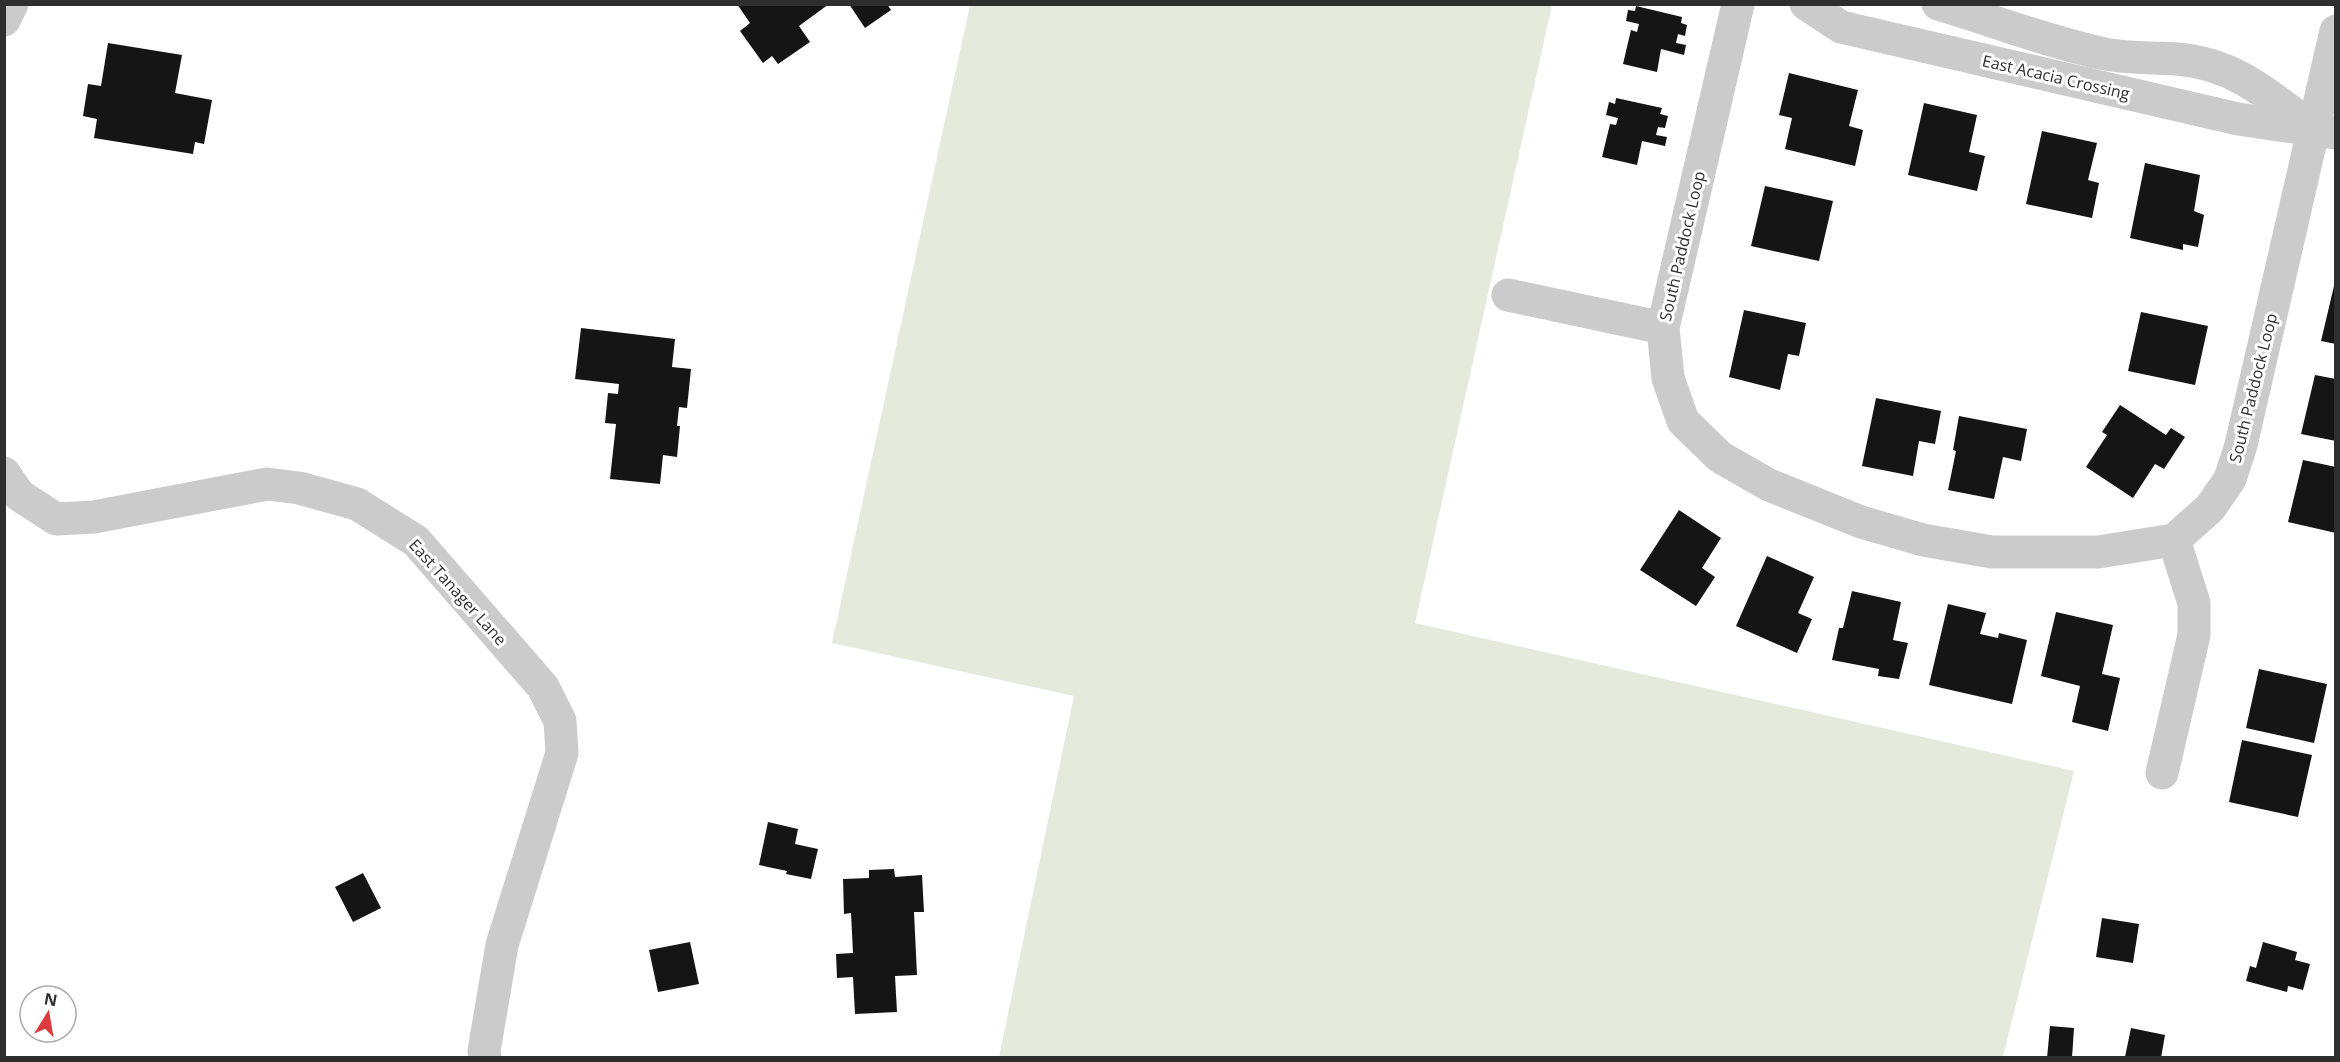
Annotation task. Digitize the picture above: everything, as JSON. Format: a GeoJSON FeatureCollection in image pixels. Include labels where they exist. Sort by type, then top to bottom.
{"type":"FeatureCollection","features":[{"type":"Feature","properties":{"kind":"street"},"geometry":{"type":"LineString","coordinates":[[4,20],[12,4]]}},
{"type":"Feature","properties":{"kind":"street","name":"South Paddock Loop"},"geometry":{"type":"LineString","coordinates":[[1738,4],[1664,328],[1668,378],[1683,421],[1720,457],[1769,485],[1861,522],[1923,540],[1992,552],[2097,552],[2174,540],[2210,507],[2230,479],[2325,131],[2336,31]]}},
{"type":"Feature","properties":{"kind":"street","name":"East Acacia Crossing"},"geometry":{"type":"LineString","coordinates":[[1806,4],[1841,27],[2238,119],[2325,131]]}},
{"type":"Feature","properties":{"kind":"street","name":"East Acacia Crossing"},"geometry":{"type":"LineString","coordinates":[[1938,4],[2061,44],[2103,54],[2178,59],[2222,68],[2254,83],[2325,131]]}},
{"type":"Feature","properties":{"kind":"street"},"geometry":{"type":"LineString","coordinates":[[1508,295],[1664,328]]}},
{"type":"Feature","properties":{"kind":"street","name":"East Tanager Lane"},"geometry":{"type":"LineString","coordinates":[[4,473],[19,495],[56,519],[94,517],[267,484],[299,488],[357,504],[416,541],[543,687],[560,722],[562,753],[502,945],[484,1051],[485,1058]]}},
{"type":"Feature","properties":{"kind":"street"},"geometry":{"type":"LineString","coordinates":[[2162,773],[2194,636],[2194,603],[2174,540]]}},
{"type":"Feature","properties":{"kind":"shaded area"},"geometry":{"type":"Polygon","coordinates":[[[970,5],[1552,5],[1415,623],[2074,771],[2003,1057],[999,1057],[1074,696],[832,643],[970,5]]]}},
{"type":"Feature","properties":{"kind":"building"},"geometry":{"type":"Polygon","coordinates":[[[737,4],[829,4],[799,26],[810,42],[778,64],[772,56],[763,63],[740,31],[750,23],[737,4]]]}},
{"type":"Feature","properties":{"kind":"building"},"geometry":{"type":"Polygon","coordinates":[[[849,4],[887,4],[891,10],[865,28],[849,4]]]}},
{"type":"Feature","properties":{"kind":"building"},"geometry":{"type":"Polygon","coordinates":[[[1636,6],[1682,17],[1681,23],[1687,25],[1685,36],[1678,34],[1676,43],[1686,45],[1684,55],[1661,49],[1657,72],[1623,64],[1631,30],[1637,32],[1639,24],[1626,21],[1628,10],[1635,11],[1636,6]]]}},
{"type":"Feature","properties":{"kind":"building"},"geometry":{"type":"Polygon","coordinates":[[[108,43],[182,55],[175,93],[212,100],[204,144],[195,142],[193,154],[94,138],[97,119],[83,116],[88,84],[101,86],[108,43]]]}},
{"type":"Feature","properties":{"kind":"building"},"geometry":{"type":"Polygon","coordinates":[[[1789,73],[1858,90],[1849,126],[1863,130],[1855,166],[1785,149],[1792,118],[1779,115],[1789,73]]]}},
{"type":"Feature","properties":{"kind":"building"},"geometry":{"type":"Polygon","coordinates":[[[1616,98],[1662,108],[1660,114],[1668,116],[1665,128],[1658,127],[1656,135],[1667,137],[1665,146],[1642,141],[1637,165],[1602,157],[1610,124],[1616,125],[1618,118],[1606,115],[1609,102],[1615,104],[1616,98]]]}},
{"type":"Feature","properties":{"kind":"building"},"geometry":{"type":"Polygon","coordinates":[[[1924,103],[1977,115],[1969,152],[1985,156],[1977,191],[1908,175],[1924,103]]]}},
{"type":"Feature","properties":{"kind":"building"},"geometry":{"type":"Polygon","coordinates":[[[2042,131],[2097,143],[2088,180],[2099,183],[2092,218],[2026,204],[2042,131]]]}},
{"type":"Feature","properties":{"kind":"building"},"geometry":{"type":"Polygon","coordinates":[[[2145,163],[2200,175],[2194,211],[2204,215],[2198,247],[2183,244],[2183,250],[2130,238],[2145,163]]]}},
{"type":"Feature","properties":{"kind":"building"},"geometry":{"type":"Polygon","coordinates":[[[1765,186],[1833,201],[1819,261],[1751,246],[1765,186]]]}},
{"type":"Feature","properties":{"kind":"building"},"geometry":{"type":"Polygon","coordinates":[[[2334,286],[2336,287],[2336,344],[2321,341],[2334,286]]]}},
{"type":"Feature","properties":{"kind":"building"},"geometry":{"type":"Polygon","coordinates":[[[1744,310],[1806,323],[1799,356],[1788,354],[1780,390],[1729,377],[1744,310]]]}},
{"type":"Feature","properties":{"kind":"building"},"geometry":{"type":"Polygon","coordinates":[[[2141,312],[2208,326],[2195,385],[2128,371],[2141,312]]]}},
{"type":"Feature","properties":{"kind":"building"},"geometry":{"type":"Polygon","coordinates":[[[581,328],[675,339],[672,367],[691,369],[687,408],[679,407],[677,457],[663,455],[660,484],[610,479],[616,424],[605,423],[608,393],[618,394],[619,384],[575,379],[581,328]]]}},
{"type":"Feature","properties":{"kind":"building"},"geometry":{"type":"Polygon","coordinates":[[[2315,375],[2336,379],[2336,441],[2301,434],[2315,375]]]}},
{"type":"Feature","properties":{"kind":"building"},"geometry":{"type":"Polygon","coordinates":[[[1876,398],[1941,411],[1935,444],[1919,441],[1913,476],[1862,466],[1876,398]]]}},
{"type":"Feature","properties":{"kind":"building"},"geometry":{"type":"Polygon","coordinates":[[[2120,405],[2166,435],[2171,428],[2185,437],[2164,469],[2155,464],[2133,498],[2086,467],[2107,435],[2102,432],[2120,405]]]}},
{"type":"Feature","properties":{"kind":"building"},"geometry":{"type":"Polygon","coordinates":[[[1959,416],[2027,429],[2021,461],[2003,457],[1994,499],[1948,490],[1956,451],[1953,450],[1959,416]]]}},
{"type":"Feature","properties":{"kind":"building"},"geometry":{"type":"Polygon","coordinates":[[[2303,460],[2336,467],[2336,533],[2288,522],[2303,460]]]}},
{"type":"Feature","properties":{"kind":"building"},"geometry":{"type":"Polygon","coordinates":[[[1679,510],[1721,538],[1702,568],[1715,577],[1696,606],[1640,570],[1679,510]]]}},
{"type":"Feature","properties":{"kind":"building"},"geometry":{"type":"Polygon","coordinates":[[[1767,556],[1814,577],[1798,613],[1812,619],[1797,653],[1736,626],[1767,556]]]}},
{"type":"Feature","properties":{"kind":"building"},"geometry":{"type":"Polygon","coordinates":[[[1852,591],[1901,602],[1893,640],[1908,643],[1899,679],[1878,676],[1879,669],[1832,660],[1839,628],[1843,628],[1852,591]]]}},
{"type":"Feature","properties":{"kind":"building"},"geometry":{"type":"Polygon","coordinates":[[[1948,604],[1986,613],[1980,634],[1998,638],[1999,633],[2027,640],[2012,704],[1929,685],[1948,604]]]}},
{"type":"Feature","properties":{"kind":"building"},"geometry":{"type":"Polygon","coordinates":[[[2056,612],[2113,625],[2102,674],[2120,678],[2108,731],[2072,722],[2080,686],[2041,676],[2056,612]]]}},
{"type":"Feature","properties":{"kind":"building"},"geometry":{"type":"Polygon","coordinates":[[[2259,669],[2327,684],[2314,743],[2246,728],[2259,669]]]}},
{"type":"Feature","properties":{"kind":"building"},"geometry":{"type":"Polygon","coordinates":[[[2242,740],[2312,755],[2298,817],[2229,802],[2242,740]]]}},
{"type":"Feature","properties":{"kind":"building"},"geometry":{"type":"Polygon","coordinates":[[[768,822],[798,829],[795,844],[818,849],[811,879],[759,865],[768,822]]]}},
{"type":"Feature","properties":{"kind":"building"},"geometry":{"type":"Polygon","coordinates":[[[894,869],[895,877],[922,875],[924,912],[914,912],[917,975],[895,976],[897,1012],[855,1014],[853,977],[837,978],[836,954],[853,953],[851,913],[844,914],[843,879],[869,878],[869,870],[894,869]]]}},
{"type":"Feature","properties":{"kind":"building"},"geometry":{"type":"Polygon","coordinates":[[[363,873],[381,908],[353,922],[335,887],[363,873]]]}},
{"type":"Feature","properties":{"kind":"building"},"geometry":{"type":"Polygon","coordinates":[[[2102,918],[2139,924],[2133,963],[2096,957],[2102,918]]]}},
{"type":"Feature","properties":{"kind":"building"},"geometry":{"type":"Polygon","coordinates":[[[690,942],[699,984],[658,992],[649,950],[690,942]]]}},
{"type":"Feature","properties":{"kind":"building"},"geometry":{"type":"Polygon","coordinates":[[[2263,942],[2297,952],[2295,960],[2310,964],[2303,990],[2288,986],[2287,992],[2246,981],[2250,966],[2256,968],[2263,942]]]}},
{"type":"Feature","properties":{"kind":"building"},"geometry":{"type":"Polygon","coordinates":[[[2050,1026],[2074,1028],[2072,1058],[2047,1058],[2050,1026]]]}},
{"type":"Feature","properties":{"kind":"building"},"geometry":{"type":"Polygon","coordinates":[[[2131,1028],[2165,1035],[2161,1058],[2125,1057],[2131,1028]]]}}]}
